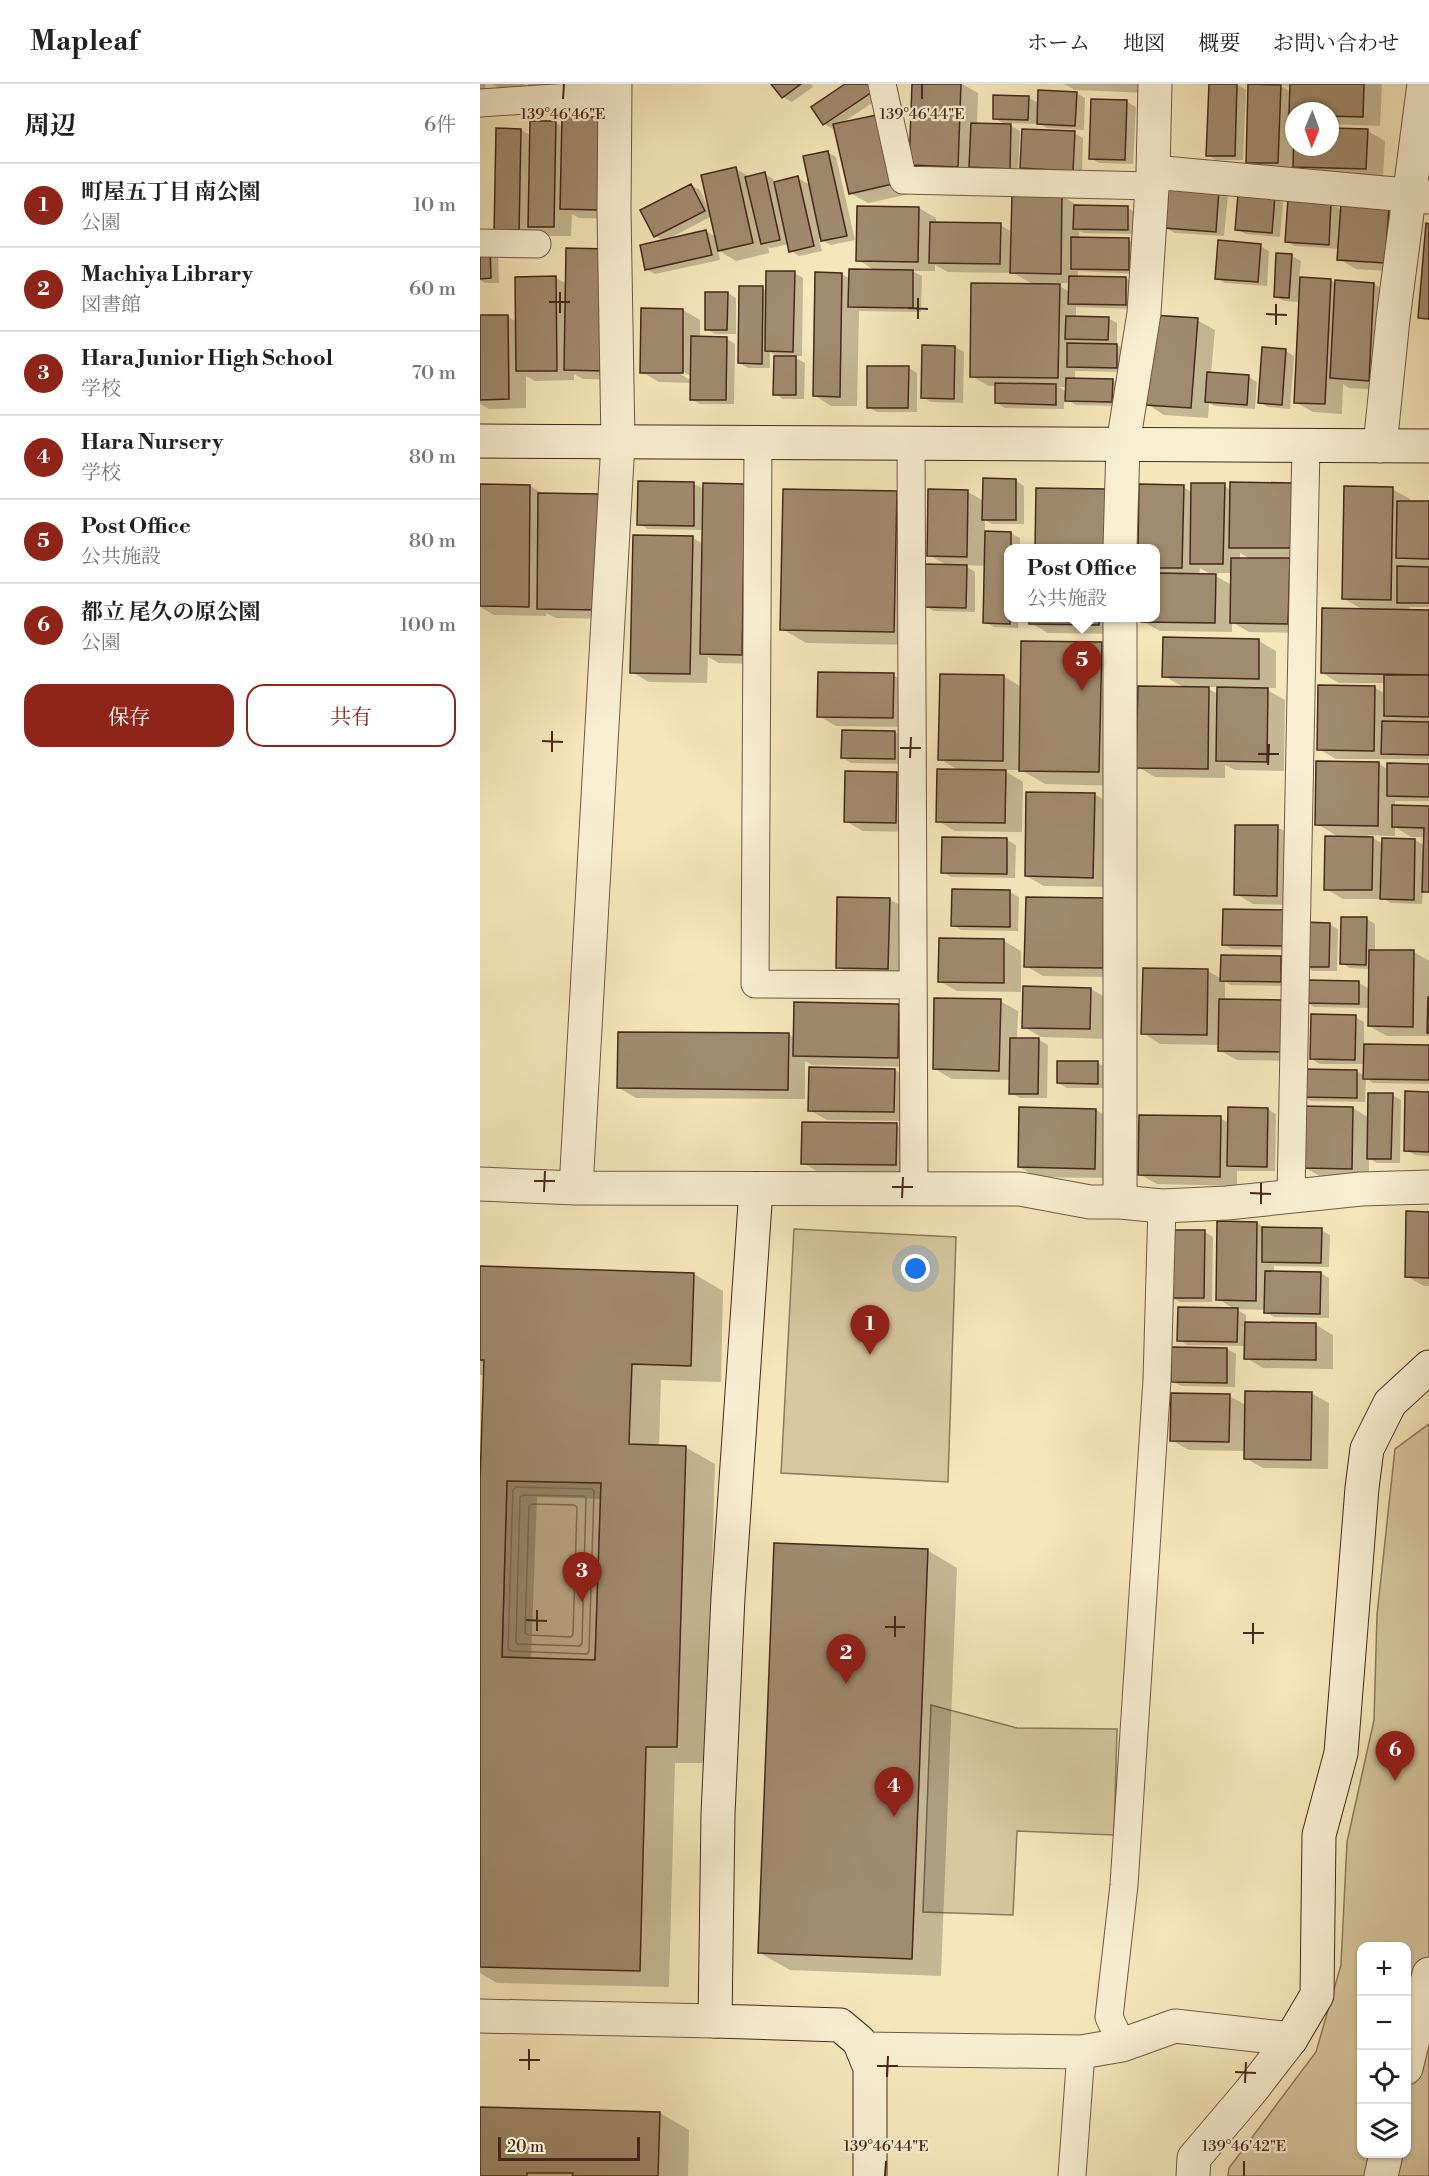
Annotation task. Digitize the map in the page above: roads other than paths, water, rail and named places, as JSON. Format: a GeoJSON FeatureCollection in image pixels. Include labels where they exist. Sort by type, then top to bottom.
{"type":"FeatureCollection","features":[{"type":"Feature","properties":{"kind":"street"},"geometry":{"type":"LineString","coordinates":[[1120,544],[1123,444],[1144,314],[1155,84]]}},
{"type":"Feature","properties":{"kind":"street"},"geometry":{"type":"LineString","coordinates":[[1380,446],[1393,320],[1420,196],[1424,84]]}},
{"type":"Feature","properties":{"kind":"street"},"geometry":{"type":"LineString","coordinates":[[576,1188],[618,442],[614,211],[615,89]]}},
{"type":"Feature","properties":{"kind":"street"},"geometry":{"type":"LineString","coordinates":[[1152,179],[1420,196]]}},
{"type":"Feature","properties":{"kind":"street"},"geometry":{"type":"LineString","coordinates":[[480,441],[1429,446]]}},
{"type":"Feature","properties":{"kind":"street"},"geometry":{"type":"LineString","coordinates":[[1120,622],[1120,1202]]}},
{"type":"Feature","properties":{"kind":"street"},"geometry":{"type":"LineString","coordinates":[[480,1184],[576,1188],[1020,1189],[1090,1202],[1162,1206],[1227,1203],[1360,1188],[1429,1187]]}},
{"type":"Feature","properties":{"kind":"street"},"geometry":{"type":"LineString","coordinates":[[715,2021],[718,1814],[728,1608],[756,1189]]}},
{"type":"Feature","properties":{"kind":"street"},"geometry":{"type":"LineString","coordinates":[[1192,2176],[1194,2158],[1291,2039],[1317,1995],[1319,1835],[1341,1753],[1367,1449],[1390,1403],[1429,1367]]}},
{"type":"Feature","properties":{"kind":"street"},"geometry":{"type":"LineString","coordinates":[[1411,2051],[1429,1974]]}},
{"type":"Feature","properties":{"kind":"street"},"geometry":{"type":"LineString","coordinates":[[480,2016],[840,2025],[859,2041],[870,2068],[870,2176]]}},
{"type":"Feature","properties":{"kind":"street"},"geometry":{"type":"LineString","coordinates":[[863,2049],[1081,2052],[1122,2045],[1175,2026],[1291,2039]]}},
{"type":"Feature","properties":{"kind":"street"},"geometry":{"type":"LineString","coordinates":[[1381,2176],[1385,2158]]}},
{"type":"Feature","properties":{"kind":"lane"},"geometry":{"type":"LineString","coordinates":[[882,84],[903,180],[1152,179]]}},
{"type":"Feature","properties":{"kind":"lane"},"geometry":{"type":"LineString","coordinates":[[480,103],[615,89]]}},
{"type":"Feature","properties":{"kind":"lane"},"geometry":{"type":"LineString","coordinates":[[480,243],[537,244]]}},
{"type":"Feature","properties":{"kind":"lane"},"geometry":{"type":"LineString","coordinates":[[758,443],[754,984],[913,985]]}},
{"type":"Feature","properties":{"kind":"lane"},"geometry":{"type":"LineString","coordinates":[[911,443],[914,1188]]}},
{"type":"Feature","properties":{"kind":"lane"},"geometry":{"type":"LineString","coordinates":[[1291,1196],[1306,445]]}},
{"type":"Feature","properties":{"kind":"lane"},"geometry":{"type":"LineString","coordinates":[[1122,2045],[1109,2017],[1124,1885],[1155,1415],[1162,1206]]}},
{"type":"Feature","properties":{"kind":"lane"},"geometry":{"type":"LineString","coordinates":[[1072,2176],[1081,2052]]}},
{"type":"Feature","properties":{"kind":"water"},"geometry":{"type":"Polygon","coordinates":[[[507,1481],[601,1483],[595,1660],[502,1657],[507,1481]]]}},
{"type":"Feature","properties":{"kind":"place","name":"Post Office"},"geometry":{"type":"Point","coordinates":[1082,691]}},
{"type":"Feature","properties":{"kind":"place","name":"町屋五丁目 南公園"},"geometry":{"type":"Point","coordinates":[870,1355]}},
{"type":"Feature","properties":{"kind":"place","name":"Hara Junior High School"},"geometry":{"type":"Point","coordinates":[582,1602]}},
{"type":"Feature","properties":{"kind":"place","name":"Machiya Library"},"geometry":{"type":"Point","coordinates":[846,1684]}},
{"type":"Feature","properties":{"kind":"place","name":"都立 尾久の原公園"},"geometry":{"type":"Point","coordinates":[1395,1781]}},
{"type":"Feature","properties":{"kind":"place","name":"Hara Nursery"},"geometry":{"type":"Point","coordinates":[894,1817]}}]}
